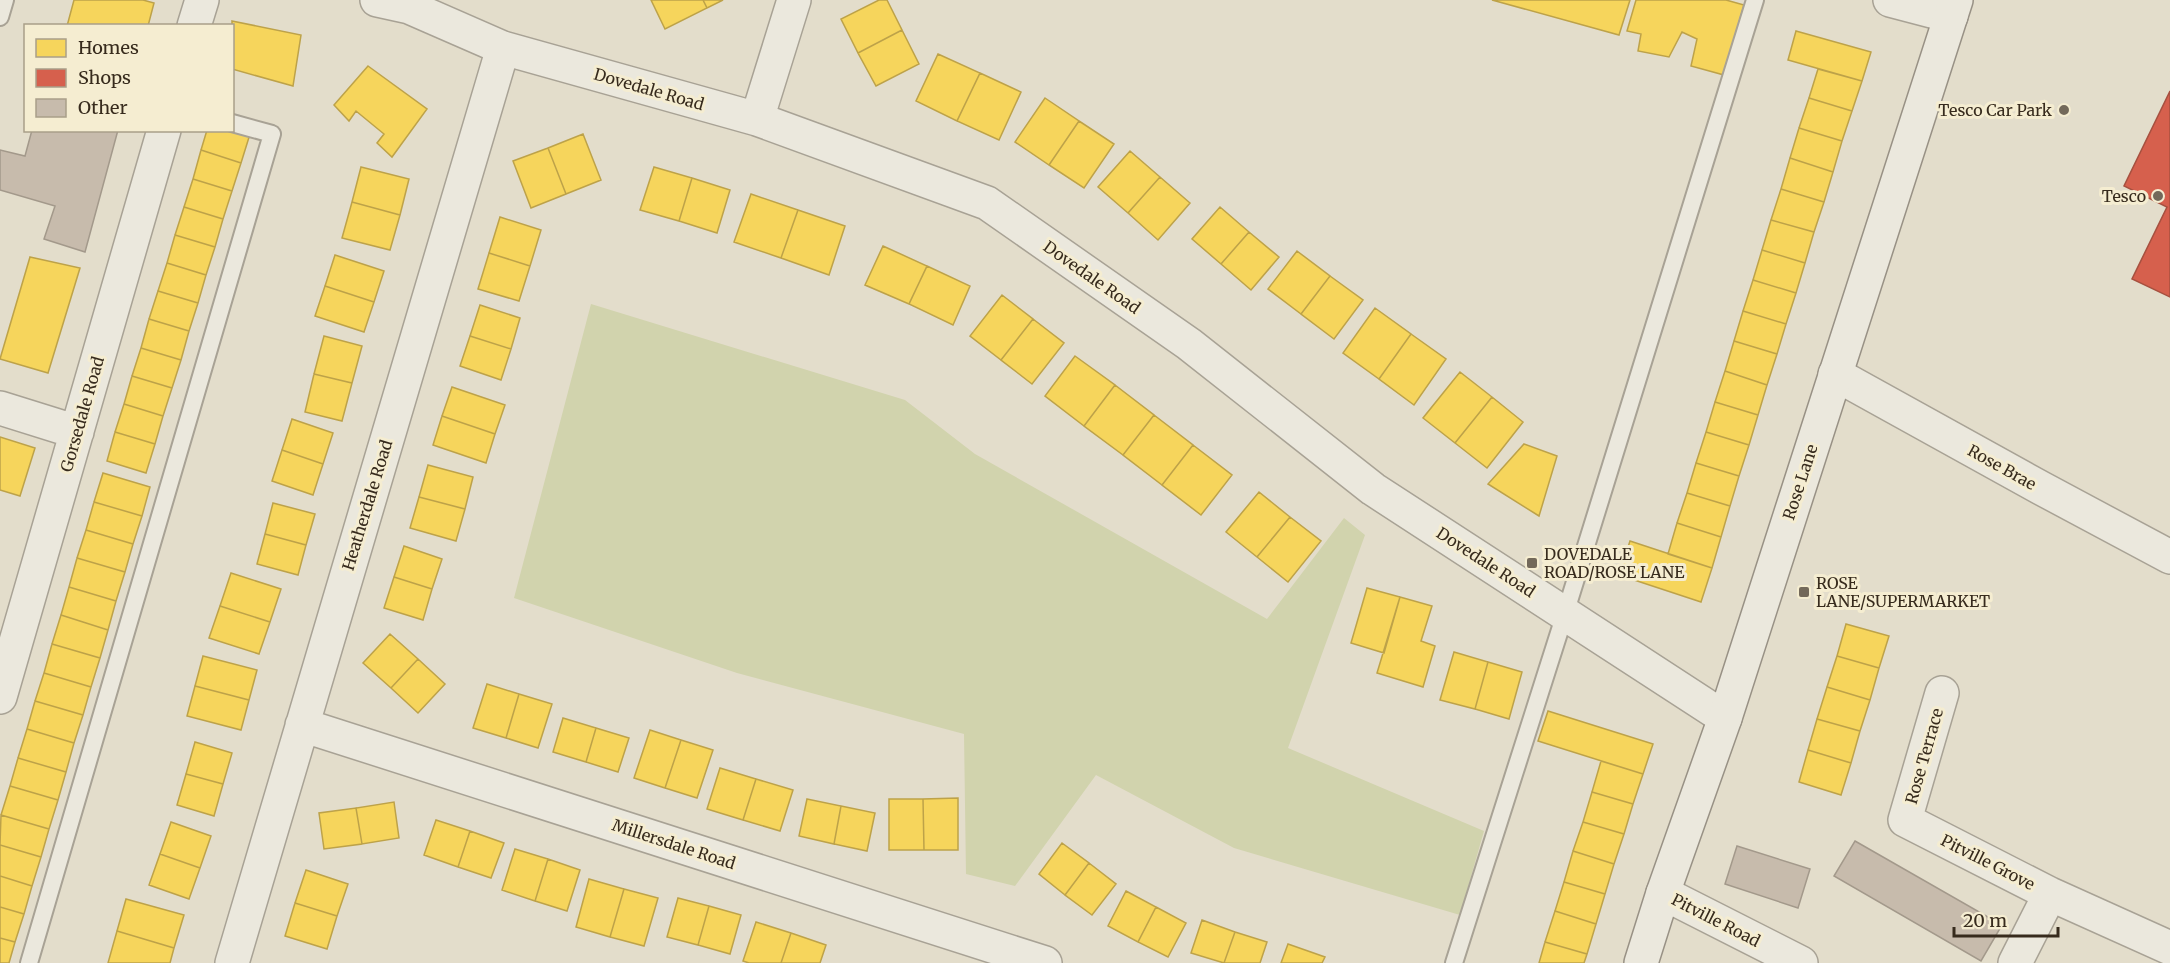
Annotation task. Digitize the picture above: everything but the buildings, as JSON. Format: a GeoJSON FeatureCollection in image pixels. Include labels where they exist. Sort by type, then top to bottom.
{"type":"FeatureCollection","features":[{"type":"Feature","properties":{"kind":"street"},"geometry":{"type":"LineString","coordinates":[[195,24],[201,0]]}},
{"type":"Feature","properties":{"kind":"street","name":"Dovedale Road"},"geometry":{"type":"LineString","coordinates":[[377,0],[410,7],[503,48],[757,119],[987,203],[1189,344],[1373,489],[1725,718]]}},
{"type":"Feature","properties":{"kind":"street"},"geometry":{"type":"LineString","coordinates":[[757,119],[794,0]]}},
{"type":"Feature","properties":{"kind":"street"},"geometry":{"type":"LineString","coordinates":[[1890,0],[1954,8]]}},
{"type":"Feature","properties":{"kind":"street","name":"Rose Lane"},"geometry":{"type":"LineString","coordinates":[[1641,963],[1663,893],[1725,718],[1954,8]]}},
{"type":"Feature","properties":{"kind":"street","name":"Heatherdale Road"},"geometry":{"type":"LineString","coordinates":[[231,963],[503,48]]}},
{"type":"Feature","properties":{"kind":"street","name":"Gorsedale Road"},"geometry":{"type":"LineString","coordinates":[[0,697],[163,132]]}},
{"type":"Feature","properties":{"kind":"street","name":"Rose Brae"},"geometry":{"type":"LineString","coordinates":[[1835,374],[2170,557]]}},
{"type":"Feature","properties":{"kind":"street"},"geometry":{"type":"LineString","coordinates":[[0,408],[77,432]]}},
{"type":"Feature","properties":{"kind":"street","name":"Rose Terrace"},"geometry":{"type":"LineString","coordinates":[[1905,820],[1942,693]]}},
{"type":"Feature","properties":{"kind":"street","name":"Millersdale Road"},"geometry":{"type":"LineString","coordinates":[[302,725],[1045,963]]}},
{"type":"Feature","properties":{"kind":"street","name":"Pitville Grove"},"geometry":{"type":"LineString","coordinates":[[1905,820],[2050,894],[2170,948]]}},
{"type":"Feature","properties":{"kind":"street","name":"Pitville Road"},"geometry":{"type":"LineString","coordinates":[[1663,893],[1801,963]]}},
{"type":"Feature","properties":{"kind":"street"},"geometry":{"type":"LineString","coordinates":[[2015,963],[2050,894]]}},
{"type":"Feature","properties":{"kind":"lane"},"geometry":{"type":"LineString","coordinates":[[0,17],[4,0]]}},
{"type":"Feature","properties":{"kind":"lane"},"geometry":{"type":"LineString","coordinates":[[1454,963],[1565,614],[1755,0]]}},
{"type":"Feature","properties":{"kind":"lane"},"geometry":{"type":"LineString","coordinates":[[29,963],[272,134],[234,124]]}},
{"type":"Feature","properties":{"kind":"green space"},"geometry":{"type":"Polygon","coordinates":[[[591,304],[905,400],[975,454],[1267,619],[1344,518],[1365,535],[1288,748],[1484,831],[1460,915],[1234,848],[1096,775],[1015,886],[966,874],[964,734],[737,673],[514,598],[591,304]]]}},
{"type":"Feature","properties":{"kind":"place","name":"Tesco Car Park"},"geometry":{"type":"Point","coordinates":[2064,110]}},
{"type":"Feature","properties":{"kind":"place","name":"Tesco"},"geometry":{"type":"Point","coordinates":[2158,196]}},
{"type":"Feature","properties":{"kind":"place","name":"DOVEDALE ROAD/ROSE LANE"},"geometry":{"type":"Point","coordinates":[1532,563]}},
{"type":"Feature","properties":{"kind":"place","name":"ROSE LANE/SUPERMARKET"},"geometry":{"type":"Point","coordinates":[1804,592]}}]}
